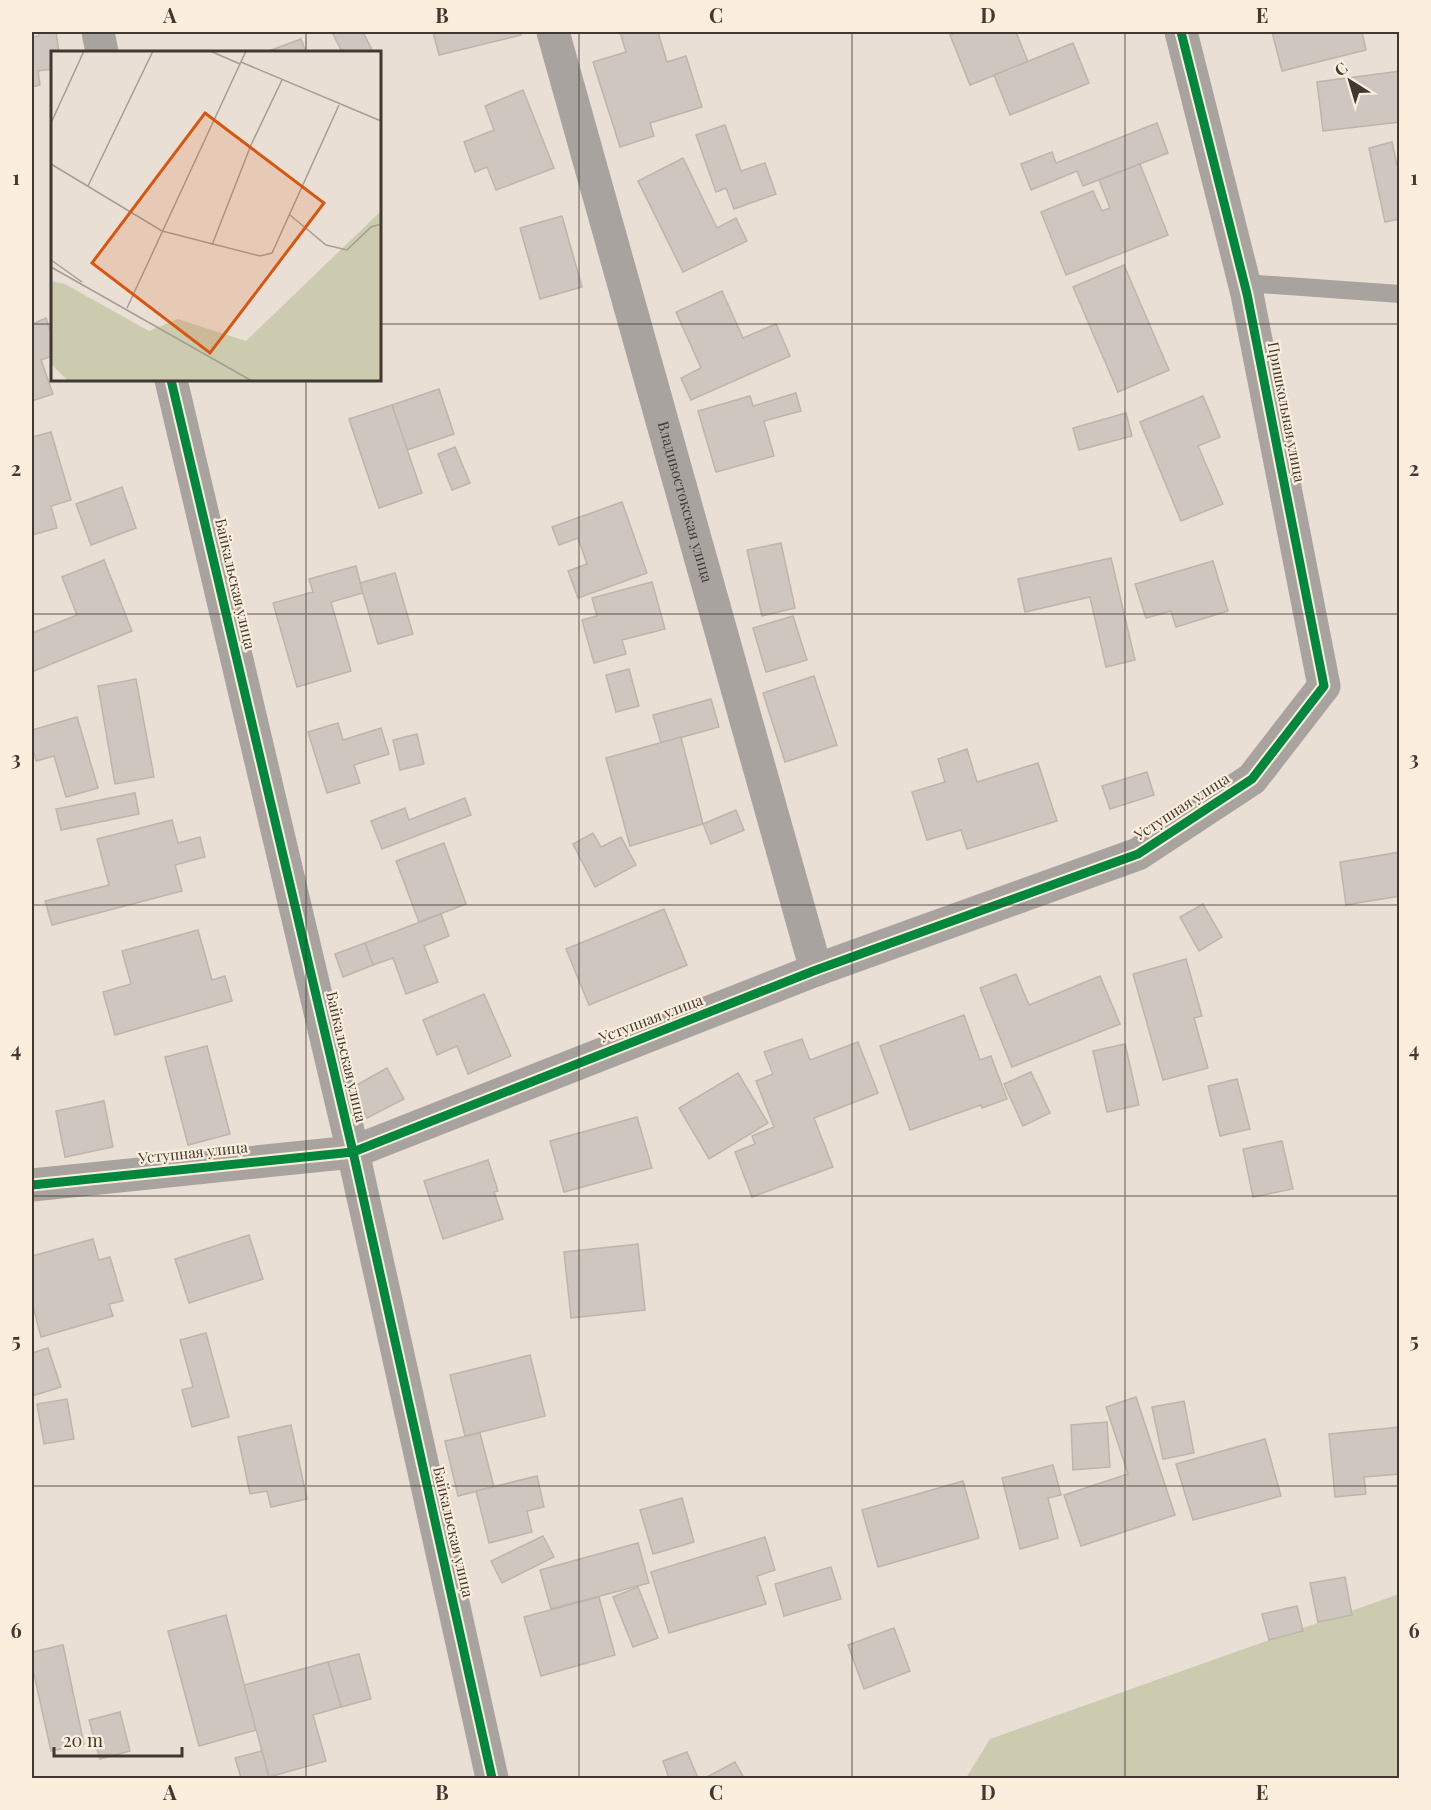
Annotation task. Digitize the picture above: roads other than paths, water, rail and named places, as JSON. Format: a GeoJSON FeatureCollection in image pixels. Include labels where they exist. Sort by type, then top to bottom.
{"type":"FeatureCollection","features":[{"type":"Feature","properties":{"kind":"street"},"geometry":{"type":"LineString","coordinates":[[98,32],[102,51]]}},
{"type":"Feature","properties":{"kind":"street","name":"Владивостокская улица"},"geometry":{"type":"LineString","coordinates":[[553,32],[816,970]]}},
{"type":"Feature","properties":{"kind":"street","name":"Пришкольная улица"},"geometry":{"type":"LineString","coordinates":[[1181,32],[1245,283],[1324,686],[1252,779]]}},
{"type":"Feature","properties":{"kind":"street","name":"Байкальская улица"},"geometry":{"type":"LineString","coordinates":[[171,381],[353,1152],[492,1779]]}},
{"type":"Feature","properties":{"kind":"street","name":"Уступная улица"},"geometry":{"type":"LineString","coordinates":[[32,1185],[353,1152],[816,970],[1138,854],[1252,779]]}},
{"type":"Feature","properties":{"kind":"lane"},"geometry":{"type":"LineString","coordinates":[[1245,283],[1400,294]]}}]}
